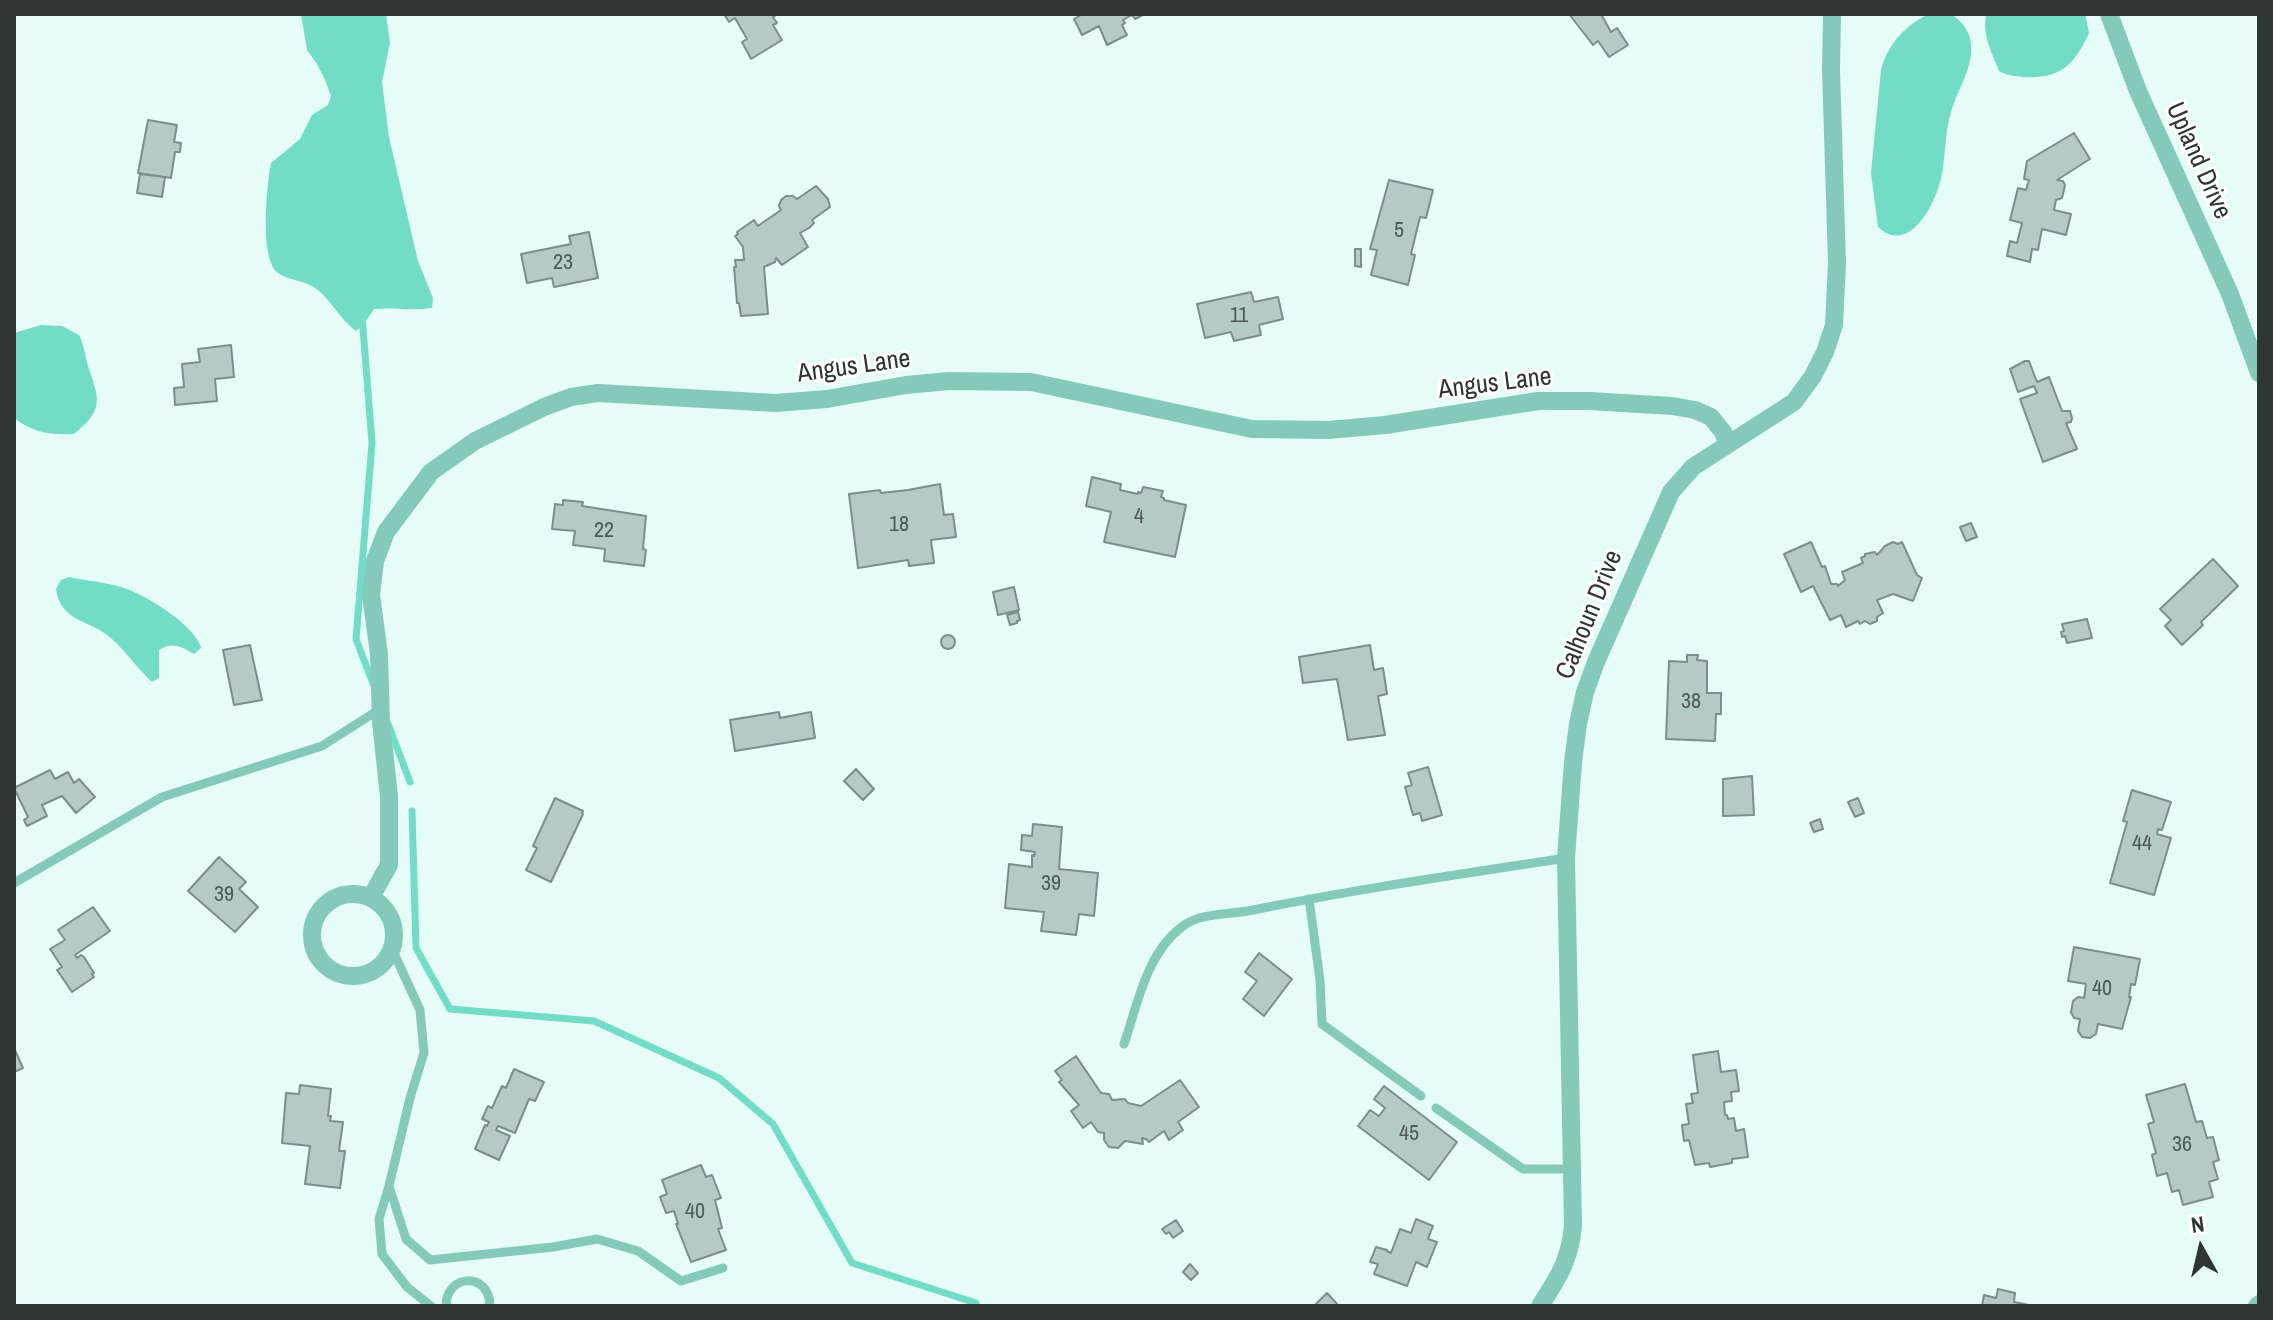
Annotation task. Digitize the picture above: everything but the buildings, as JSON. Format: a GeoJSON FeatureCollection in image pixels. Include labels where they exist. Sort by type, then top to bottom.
{"type":"FeatureCollection","features":[{"type":"Feature","properties":{"kind":"street","name":"Calhoun Drive"},"geometry":{"type":"LineString","coordinates":[[1540,1306],[1558,1279],[1571,1249],[1573,1169],[1566,858],[1573,762],[1585,692],[1671,492],[1693,467],[1794,402],[1819,364],[1834,325],[1838,221],[1831,70],[1832,14]]}},
{"type":"Feature","properties":{"kind":"street","name":"Upland Drive"},"geometry":{"type":"LineString","coordinates":[[2109,14],[2138,91],[2230,294],[2259,373]]}},
{"type":"Feature","properties":{"kind":"street","name":"Angus Lane"},"geometry":{"type":"LineString","coordinates":[[371,897],[389,865],[389,797],[380,709],[379,654],[371,595],[375,561],[386,532],[431,472],[475,441],[571,397],[598,393],[776,403],[827,399],[949,381],[1031,382],[1252,429],[1290,431],[1385,425],[1538,401],[1590,401],[1695,410],[1711,417],[1728,444]]}},
{"type":"Feature","properties":{"kind":"street"},"geometry":{"type":"LineString","coordinates":[[358,893],[371,897],[382,905],[391,919],[395,936],[385,961],[368,973],[354,976],[327,968],[314,951],[311,939],[314,918],[326,903],[345,894],[358,893]]}},
{"type":"Feature","properties":{"kind":"lane"},"geometry":{"type":"LineString","coordinates":[[14,883],[162,797],[322,746],[380,709]]}},
{"type":"Feature","properties":{"kind":"lane"},"geometry":{"type":"LineString","coordinates":[[1124,1044],[1153,959],[1182,927],[1198,918],[1566,858]]}},
{"type":"Feature","properties":{"kind":"lane"},"geometry":{"type":"LineString","coordinates":[[1309,899],[1320,980],[1322,1024],[1421,1096]]}},
{"type":"Feature","properties":{"kind":"lane"},"geometry":{"type":"LineString","coordinates":[[392,949],[420,1010],[424,1053],[379,1219],[382,1254],[407,1287],[431,1306]]}},
{"type":"Feature","properties":{"kind":"lane"},"geometry":{"type":"LineString","coordinates":[[1436,1108],[1523,1169],[1573,1169]]}},
{"type":"Feature","properties":{"kind":"lane"},"geometry":{"type":"LineString","coordinates":[[389,1186],[406,1239],[430,1260],[553,1247],[597,1239],[638,1251],[681,1281],[723,1268]]}},
{"type":"Feature","properties":{"kind":"lane"},"geometry":{"type":"LineString","coordinates":[[446,1306],[447,1295],[452,1288],[458,1283],[470,1281],[484,1287],[489,1294],[490,1306]]}},
{"type":"Feature","properties":{"kind":"shaded area"},"geometry":{"type":"Polygon","coordinates":[[[301,14],[386,14],[390,43],[382,82],[389,137],[418,261],[433,298],[432,308],[374,309],[356,331],[318,290],[282,276],[272,265],[266,238],[271,163],[300,139],[312,115],[328,105],[331,96],[307,50],[301,14]]]}},
{"type":"Feature","properties":{"kind":"shaded area"},"geometry":{"type":"Polygon","coordinates":[[[1929,14],[1951,14],[1959,20],[1969,35],[1971,53],[1949,119],[1938,189],[1922,219],[1907,233],[1898,236],[1878,227],[1871,173],[1881,70],[1899,36],[1929,14]]]}},
{"type":"Feature","properties":{"kind":"shaded area"},"geometry":{"type":"Polygon","coordinates":[[[2085,14],[2089,33],[2078,54],[2065,68],[2037,77],[2012,76],[1999,71],[1991,51],[1985,23],[1986,16],[2085,14]]]}},
{"type":"Feature","properties":{"kind":"shaded area"},"geometry":{"type":"Polygon","coordinates":[[[41,325],[62,326],[79,335],[83,346],[97,403],[91,417],[74,434],[42,432],[14,418],[14,333],[41,325]]]}},
{"type":"Feature","properties":{"kind":"shaded area"},"geometry":{"type":"Polygon","coordinates":[[[69,577],[117,586],[145,597],[190,630],[201,648],[194,654],[173,645],[159,650],[159,678],[152,682],[105,633],[64,609],[56,589],[61,580],[69,577]]]}},
{"type":"Feature","properties":{"kind":"waterway"},"geometry":{"type":"LineString","coordinates":[[362,315],[372,443],[356,639],[374,686]]}},
{"type":"Feature","properties":{"kind":"waterway"},"geometry":{"type":"LineString","coordinates":[[388,724],[410,782]]}},
{"type":"Feature","properties":{"kind":"waterway"},"geometry":{"type":"LineString","coordinates":[[412,811],[416,948],[450,1009],[594,1021],[719,1078],[773,1124],[852,1263],[976,1303],[977,1306]]}}]}
